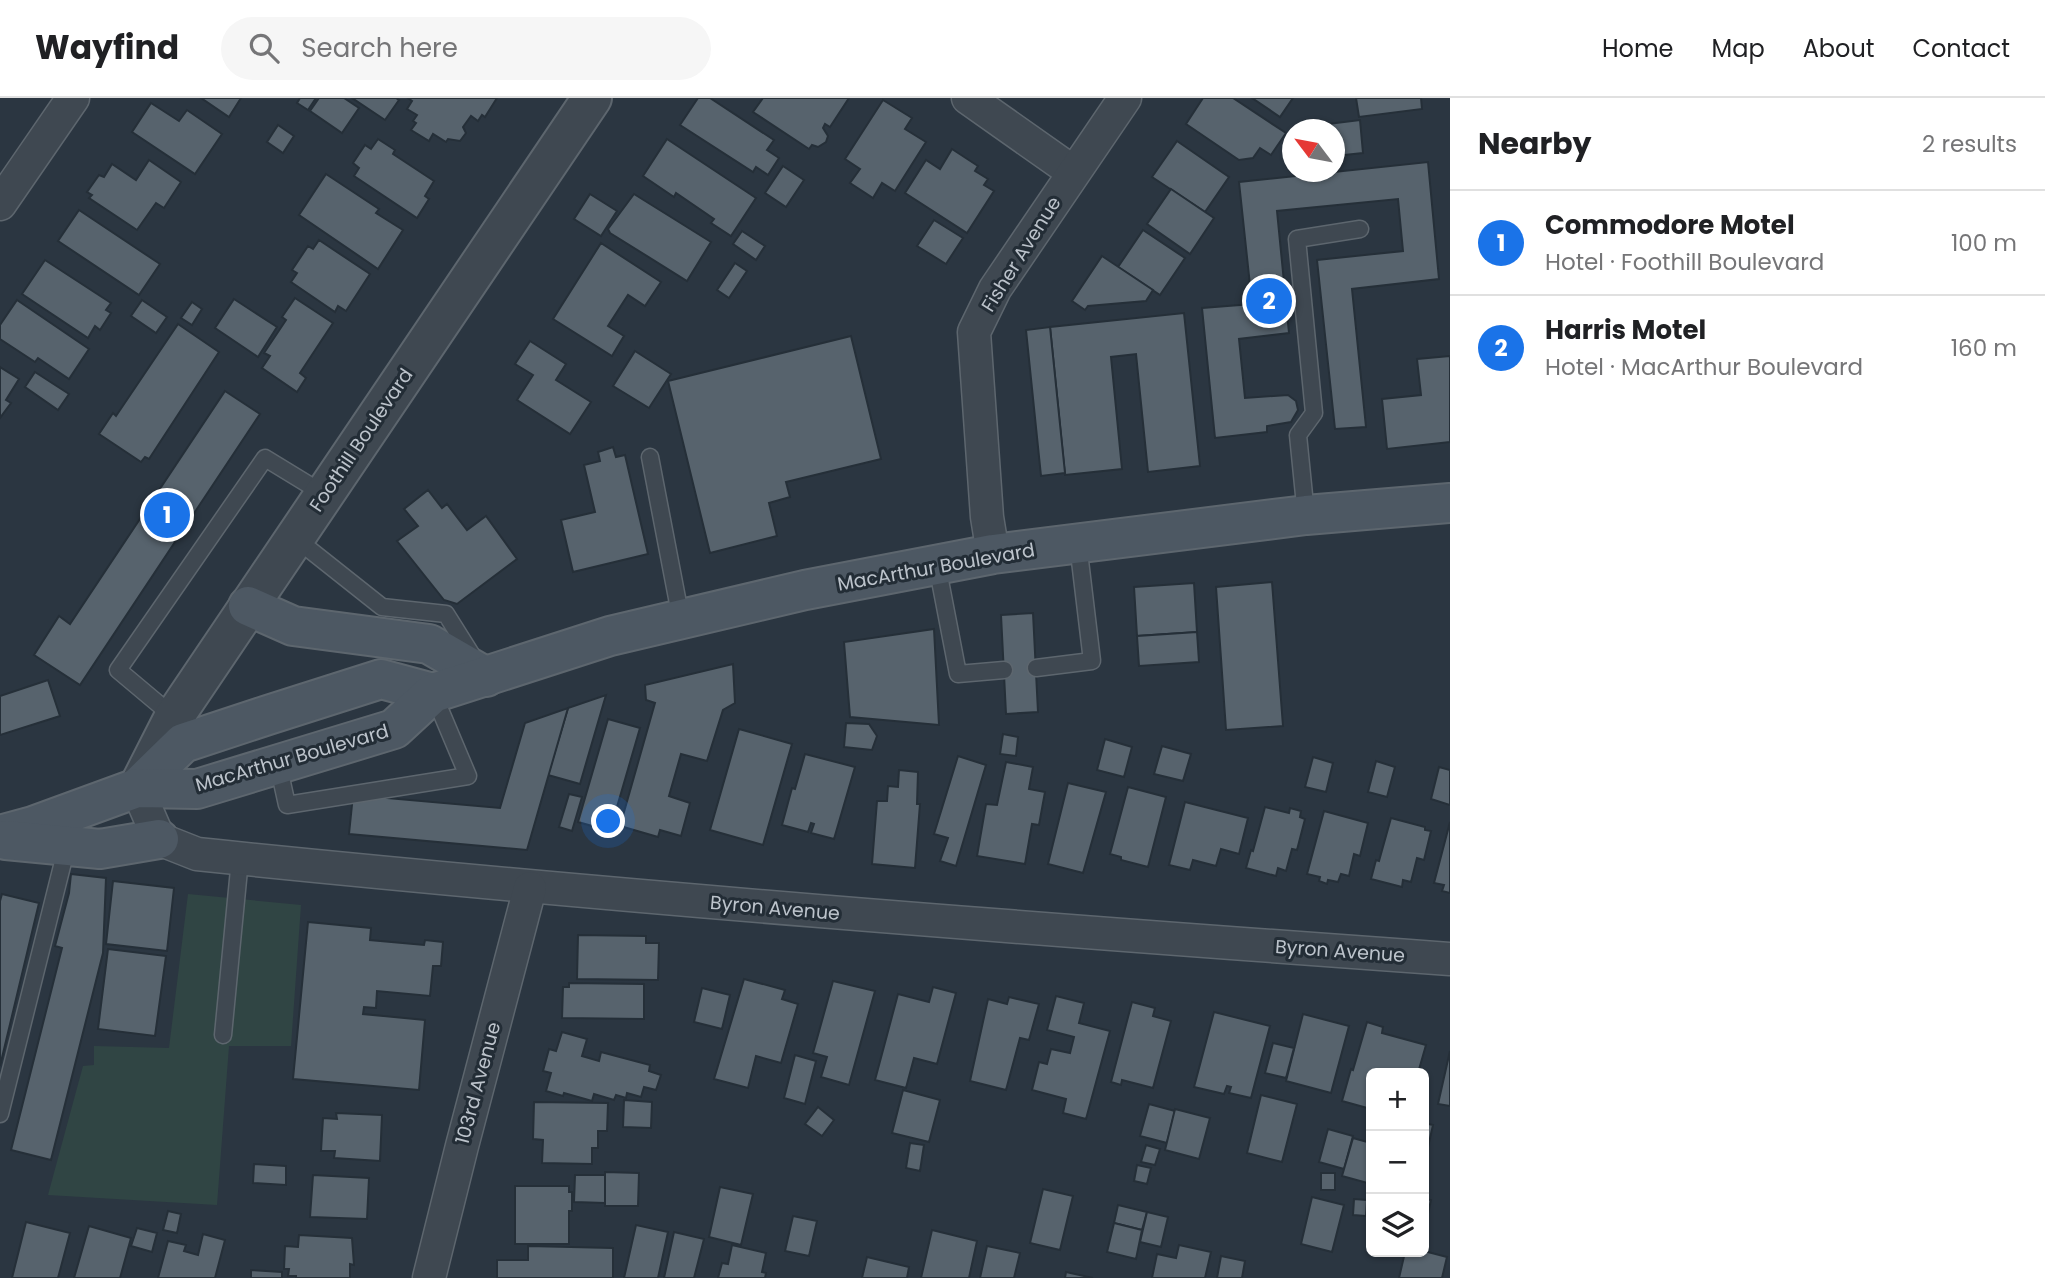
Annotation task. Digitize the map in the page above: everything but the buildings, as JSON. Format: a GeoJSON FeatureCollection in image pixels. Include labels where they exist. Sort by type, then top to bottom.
{"type":"FeatureCollection","features":[{"type":"Feature","properties":{"kind":"main road","name":"MacArthur Boulevard"},"geometry":{"type":"LineString","coordinates":[[0,837],[137,788],[197,789],[394,729],[433,693],[610,636],[805,590],[993,554],[1306,515],[1450,503]]}},
{"type":"Feature","properties":{"kind":"main road"},"geometry":{"type":"LineString","coordinates":[[248,606],[293,626],[429,644],[486,677]]}},
{"type":"Feature","properties":{"kind":"main road","name":"MacArthur Boulevard"},"geometry":{"type":"LineString","coordinates":[[137,788],[183,743],[280,711],[381,679],[433,693]]}},
{"type":"Feature","properties":{"kind":"main road"},"geometry":{"type":"LineString","coordinates":[[0,837],[100,849],[159,839]]}},
{"type":"Feature","properties":{"kind":"street"},"geometry":{"type":"LineString","coordinates":[[0,204],[73,98]]}},
{"type":"Feature","properties":{"kind":"street","name":"Foothill Boulevard"},"geometry":{"type":"LineString","coordinates":[[137,788],[174,717],[592,98]]}},
{"type":"Feature","properties":{"kind":"street"},"geometry":{"type":"LineString","coordinates":[[968,98],[1073,172]]}},
{"type":"Feature","properties":{"kind":"street","name":"Fisher Avenue"},"geometry":{"type":"LineString","coordinates":[[993,554],[987,517],[974,332],[995,289],[1125,98]]}},
{"type":"Feature","properties":{"kind":"street"},"geometry":{"type":"LineString","coordinates":[[137,788],[159,839]]}},
{"type":"Feature","properties":{"kind":"street","name":"Byron Avenue"},"geometry":{"type":"LineString","coordinates":[[159,839],[197,854],[530,888],[1036,930],[1450,959]]}},
{"type":"Feature","properties":{"kind":"street","name":"103rd Avenue"},"geometry":{"type":"LineString","coordinates":[[429,1278],[530,888]]}},
{"type":"Feature","properties":{"kind":"lane"},"geometry":{"type":"LineString","coordinates":[[1306,515],[1298,435],[1314,413],[1297,239],[1360,229]]}},
{"type":"Feature","properties":{"kind":"lane"},"geometry":{"type":"LineString","coordinates":[[650,457],[681,619]]}},
{"type":"Feature","properties":{"kind":"lane"},"geometry":{"type":"LineString","coordinates":[[174,717],[118,670],[265,458],[324,494]]}},
{"type":"Feature","properties":{"kind":"lane"},"geometry":{"type":"LineString","coordinates":[[295,538],[382,607],[446,614],[486,677]]}},
{"type":"Feature","properties":{"kind":"lane"},"geometry":{"type":"LineString","coordinates":[[1036,668],[1092,661],[1078,544]]}},
{"type":"Feature","properties":{"kind":"lane"},"geometry":{"type":"LineString","coordinates":[[937,565],[958,674],[1004,670]]}},
{"type":"Feature","properties":{"kind":"lane"},"geometry":{"type":"LineString","coordinates":[[278,764],[287,805],[468,776],[433,693]]}},
{"type":"Feature","properties":{"kind":"lane"},"geometry":{"type":"LineString","coordinates":[[0,1114],[67,846]]}},
{"type":"Feature","properties":{"kind":"lane"},"geometry":{"type":"LineString","coordinates":[[223,1035],[240,859]]}},
{"type":"Feature","properties":{"kind":"green space"},"geometry":{"type":"Polygon","coordinates":[[[188,894],[301,905],[291,1046],[229,1046],[217,1205],[48,1195],[83,1066],[94,1065],[94,1046],[169,1048],[188,894]]]}},
{"type":"Feature","properties":{"kind":"place","name":"Harris Motel"},"geometry":{"type":"Point","coordinates":[1269,301]}},
{"type":"Feature","properties":{"kind":"place","name":"Commodore Motel"},"geometry":{"type":"Point","coordinates":[167,515]}}]}
